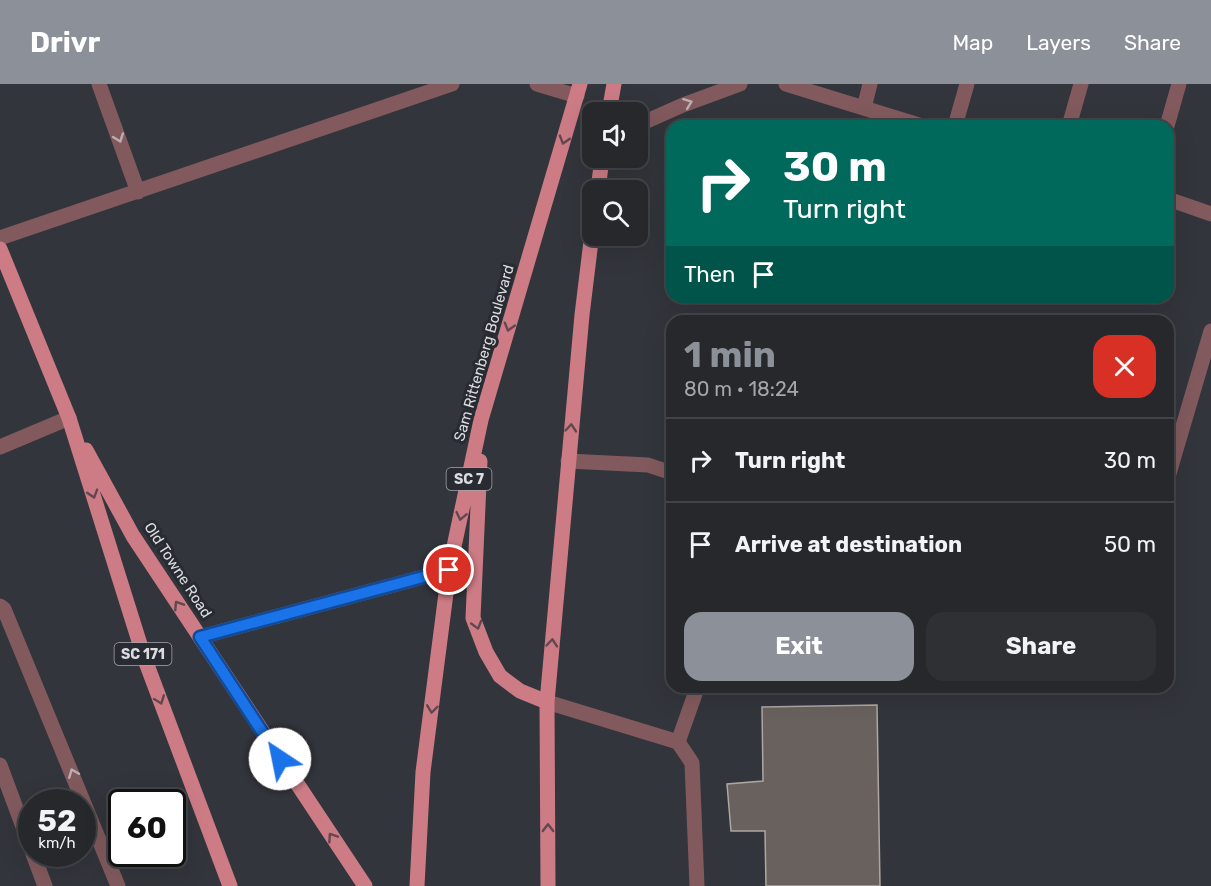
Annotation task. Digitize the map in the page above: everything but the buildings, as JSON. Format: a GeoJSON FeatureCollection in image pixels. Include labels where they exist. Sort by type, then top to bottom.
{"type":"FeatureCollection","features":[{"type":"Feature","properties":{"kind":"main road"},"geometry":{"type":"LineString","coordinates":[[611,102],[614,84]]}},
{"type":"Feature","properties":{"kind":"main road","name":"Sam Rittenberg Boulevard"},"geometry":{"type":"LineString","coordinates":[[417,886],[423,772],[449,570],[482,420],[579,90]]}},
{"type":"Feature","properties":{"kind":"main road"},"geometry":{"type":"LineString","coordinates":[[548,886],[548,702],[568,462],[590,246]]}},
{"type":"Feature","properties":{"kind":"main road","name":"Old Towne Road"},"geometry":{"type":"LineString","coordinates":[[0,249],[69,418],[144,657],[230,886]]}},
{"type":"Feature","properties":{"kind":"main road","name":"Old Towne Road"},"geometry":{"type":"LineString","coordinates":[[69,418],[133,537],[365,886]]}},
{"type":"Feature","properties":{"kind":"main road"},"geometry":{"type":"LineString","coordinates":[[482,420],[474,618],[486,652],[500,676],[520,691],[548,702]]}},
{"type":"Feature","properties":{"kind":"street"},"geometry":{"type":"LineString","coordinates":[[99,84],[138,192]]}},
{"type":"Feature","properties":{"kind":"street"},"geometry":{"type":"LineString","coordinates":[[0,238],[453,84]]}},
{"type":"Feature","properties":{"kind":"street"},"geometry":{"type":"LineString","coordinates":[[537,84],[579,90]]}},
{"type":"Feature","properties":{"kind":"street"},"geometry":{"type":"LineString","coordinates":[[648,121],[740,84]]}},
{"type":"Feature","properties":{"kind":"street"},"geometry":{"type":"LineString","coordinates":[[786,84],[903,120]]}},
{"type":"Feature","properties":{"kind":"street"},"geometry":{"type":"LineString","coordinates":[[864,108],[870,84]]}},
{"type":"Feature","properties":{"kind":"street"},"geometry":{"type":"LineString","coordinates":[[957,120],[968,84]]}},
{"type":"Feature","properties":{"kind":"street"},"geometry":{"type":"LineString","coordinates":[[1071,120],[1081,84]]}},
{"type":"Feature","properties":{"kind":"street"},"geometry":{"type":"LineString","coordinates":[[1169,120],[1179,84]]}},
{"type":"Feature","properties":{"kind":"street"},"geometry":{"type":"LineString","coordinates":[[1174,201],[1211,214]]}},
{"type":"Feature","properties":{"kind":"street"},"geometry":{"type":"LineString","coordinates":[[1174,457],[1211,331]]}},
{"type":"Feature","properties":{"kind":"street"},"geometry":{"type":"LineString","coordinates":[[0,447],[69,418]]}},
{"type":"Feature","properties":{"kind":"street"},"geometry":{"type":"LineString","coordinates":[[568,462],[648,465],[666,471]]}},
{"type":"Feature","properties":{"kind":"street"},"geometry":{"type":"LineString","coordinates":[[200,637],[449,570]]}},
{"type":"Feature","properties":{"kind":"street"},"geometry":{"type":"LineString","coordinates":[[0,606],[4,609],[23,653],[118,886]]}},
{"type":"Feature","properties":{"kind":"street"},"geometry":{"type":"LineString","coordinates":[[678,742],[695,693]]}},
{"type":"Feature","properties":{"kind":"street"},"geometry":{"type":"LineString","coordinates":[[548,702],[678,742],[692,763],[697,886]]}},
{"type":"Feature","properties":{"kind":"street"},"geometry":{"type":"LineString","coordinates":[[0,765],[18,814]]}},
{"type":"Feature","properties":{"kind":"street"},"geometry":{"type":"LineString","coordinates":[[38,867],[45,886]]}},
{"type":"Feature","properties":{"kind":"route"},"geometry":{"type":"LineString","coordinates":[[280,759],[200,637],[449,570]]}}]}
